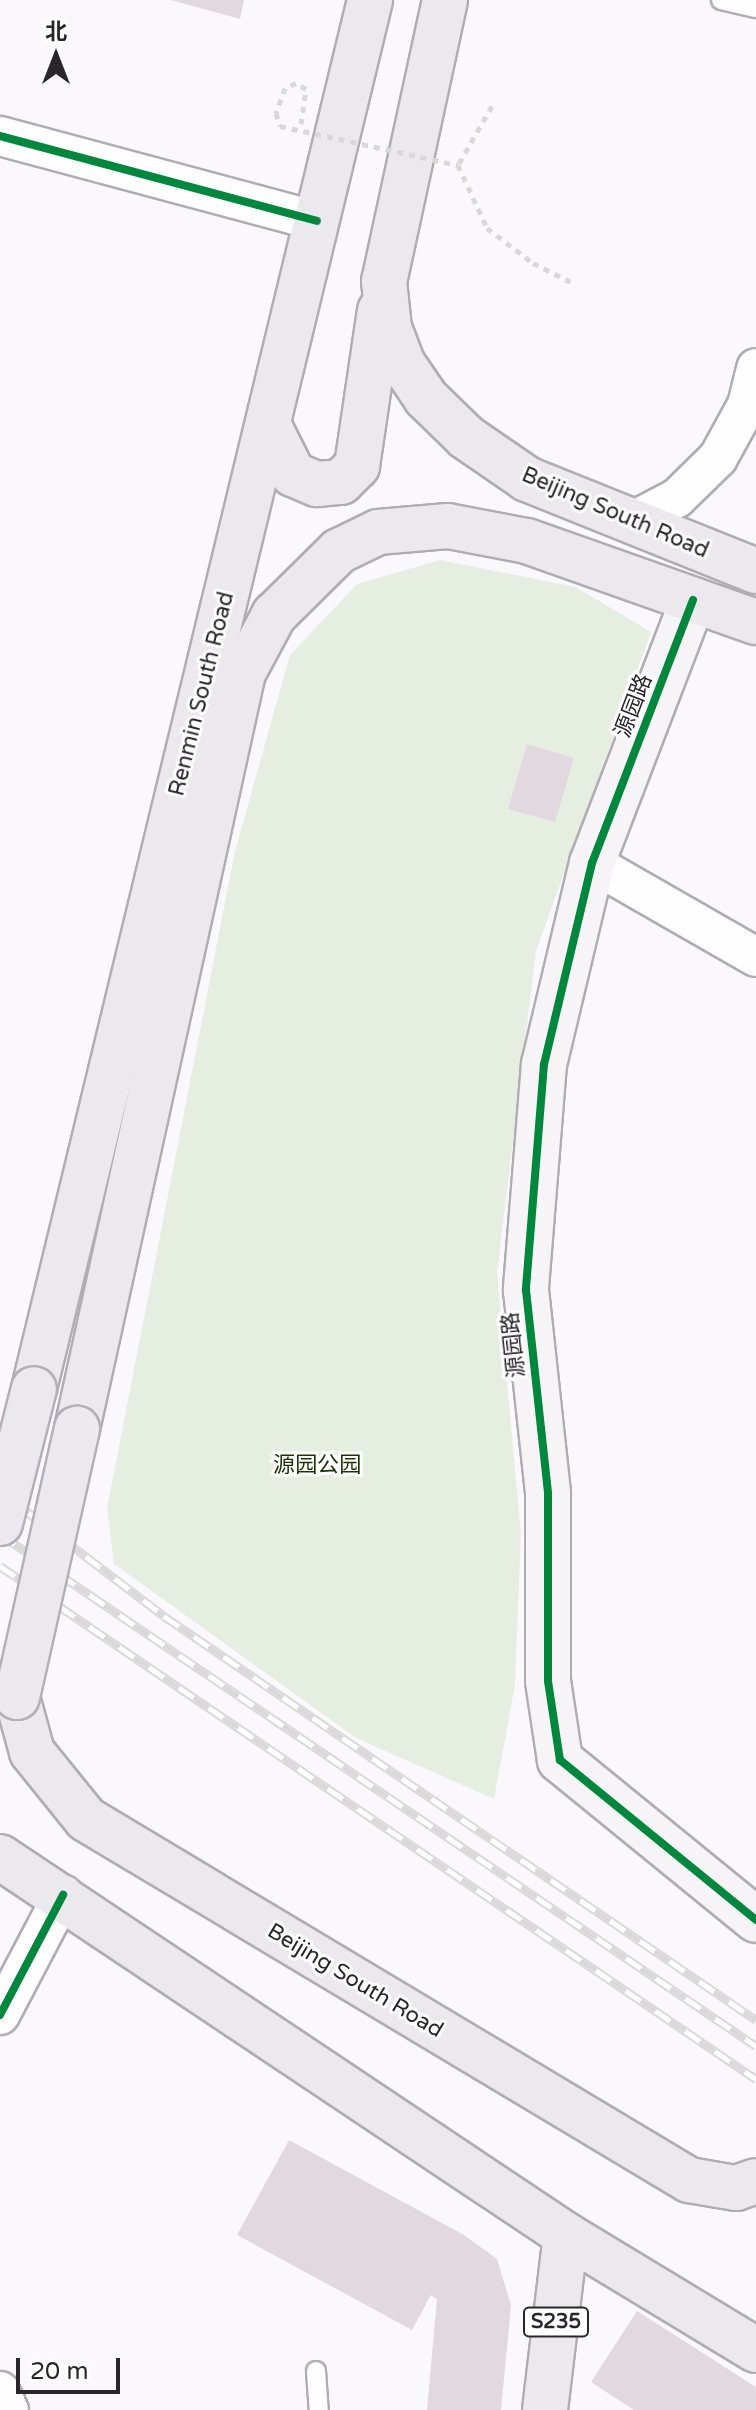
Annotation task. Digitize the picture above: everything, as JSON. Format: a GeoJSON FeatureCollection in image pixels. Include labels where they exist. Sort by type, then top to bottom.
{"type":"FeatureCollection","features":[{"type":"Feature","properties":{"kind":"main road","name":"Renmin South Road"},"geometry":{"type":"LineString","coordinates":[[0,1523],[370,0]]}},
{"type":"Feature","properties":{"kind":"main road"},"geometry":{"type":"LineString","coordinates":[[268,424],[293,474],[317,484],[341,482],[357,466],[387,261],[445,0]]}},
{"type":"Feature","properties":{"kind":"main road","name":"Beijing South Road"},"geometry":{"type":"LineString","coordinates":[[387,261],[389,328],[403,364],[426,398],[466,437],[527,479],[756,571]]}},
{"type":"Feature","properties":{"kind":"main road","name":"Renmin South Road"},"geometry":{"type":"LineString","coordinates":[[17,1697],[243,673],[274,615],[310,575],[339,551],[378,532],[412,526],[461,528],[527,541],[693,600]]}},
{"type":"Feature","properties":{"kind":"main road"},"geometry":{"type":"LineString","coordinates":[[693,600],[756,622]]}},
{"type":"Feature","properties":{"kind":"main road","name":"Beijing South Road"},"geometry":{"type":"LineString","coordinates":[[17,1697],[32,1752],[86,1819],[689,2180],[736,2188],[756,2181]]}},
{"type":"Feature","properties":{"kind":"main road"},"geometry":{"type":"LineString","coordinates":[[0,1857],[63,1895],[566,2235],[756,2350]]}},
{"type":"Feature","properties":{"kind":"main road","name":"S235"},"geometry":{"type":"LineString","coordinates":[[545,2410],[566,2235]]}},
{"type":"Feature","properties":{"kind":"street"},"geometry":{"type":"LineString","coordinates":[[0,136],[317,221]]}},
{"type":"Feature","properties":{"kind":"street"},"geometry":{"type":"LineString","coordinates":[[631,522],[697,481],[735,433],[747,405],[756,368]]}},
{"type":"Feature","properties":{"kind":"street"},"geometry":{"type":"LineString","coordinates":[[747,405],[756,448]]}},
{"type":"Feature","properties":{"kind":"street","name":"源园路"},"geometry":{"type":"LineString","coordinates":[[693,600],[592,863],[544,1064],[526,1290],[548,1494],[548,1681],[560,1760],[756,1920]]}},
{"type":"Feature","properties":{"kind":"street"},"geometry":{"type":"LineString","coordinates":[[592,863],[756,957]]}},
{"type":"Feature","properties":{"kind":"street"},"geometry":{"type":"LineString","coordinates":[[0,2015],[63,1895]]}},
{"type":"Feature","properties":{"kind":"street"},"geometry":{"type":"LineString","coordinates":[[0,2391],[9,2410]]}},
{"type":"Feature","properties":{"kind":"lane"},"geometry":{"type":"LineString","coordinates":[[721,0],[756,8]]}},
{"type":"Feature","properties":{"kind":"lane"},"geometry":{"type":"LineString","coordinates":[[316,2371],[319,2410]]}},
{"type":"Feature","properties":{"kind":"path"},"geometry":{"type":"LineString","coordinates":[[301,124],[306,89],[290,84],[276,113],[280,126],[458,165]]}},
{"type":"Feature","properties":{"kind":"path"},"geometry":{"type":"LineString","coordinates":[[458,165],[492,106]]}},
{"type":"Feature","properties":{"kind":"path"},"geometry":{"type":"LineString","coordinates":[[458,165],[487,228],[533,263],[575,284]]}},
{"type":"Feature","properties":{"kind":"green space","name":"源园公园"},"geometry":{"type":"Polygon","coordinates":[[[440,560],[576,587],[651,632],[536,951],[497,1273],[521,1534],[515,1685],[494,1799],[356,1738],[114,1564],[107,1508],[235,851],[290,655],[357,584],[440,560]]]}},
{"type":"Feature","properties":{"kind":"building"},"geometry":{"type":"Polygon","coordinates":[[[171,0],[244,0],[240,19],[171,0]]]}},
{"type":"Feature","properties":{"kind":"building"},"geometry":{"type":"Polygon","coordinates":[[[527,744],[574,758],[555,822],[508,809],[527,744]]]}},
{"type":"Feature","properties":{"kind":"building"},"geometry":{"type":"Polygon","coordinates":[[[289,2140],[464,2235],[497,2259],[511,2305],[501,2410],[427,2410],[437,2299],[431,2295],[412,2330],[237,2235],[289,2140]]]}},
{"type":"Feature","properties":{"kind":"building"},"geometry":{"type":"Polygon","coordinates":[[[637,2311],[756,2387],[756,2410],[634,2410],[591,2382],[637,2311]]]}},
{"type":"Feature","properties":{"kind":"railway"},"geometry":{"type":"LineString","coordinates":[[0,1491],[164,1616],[756,2020]]}},
{"type":"Feature","properties":{"kind":"railway"},"geometry":{"type":"LineString","coordinates":[[0,1534],[756,2046]]}},
{"type":"Feature","properties":{"kind":"railway"},"geometry":{"type":"LineString","coordinates":[[0,1566],[756,2079]]}},
{"type":"Feature","properties":{"kind":"cycle path"},"geometry":{"type":"LineString","coordinates":[[0,136],[317,221]]}},
{"type":"Feature","properties":{"kind":"cycle path"},"geometry":{"type":"LineString","coordinates":[[693,600],[592,863],[544,1064],[526,1290],[548,1494],[548,1681],[560,1760],[756,1920]]}},
{"type":"Feature","properties":{"kind":"cycle path"},"geometry":{"type":"LineString","coordinates":[[0,2015],[63,1895]]}}]}
